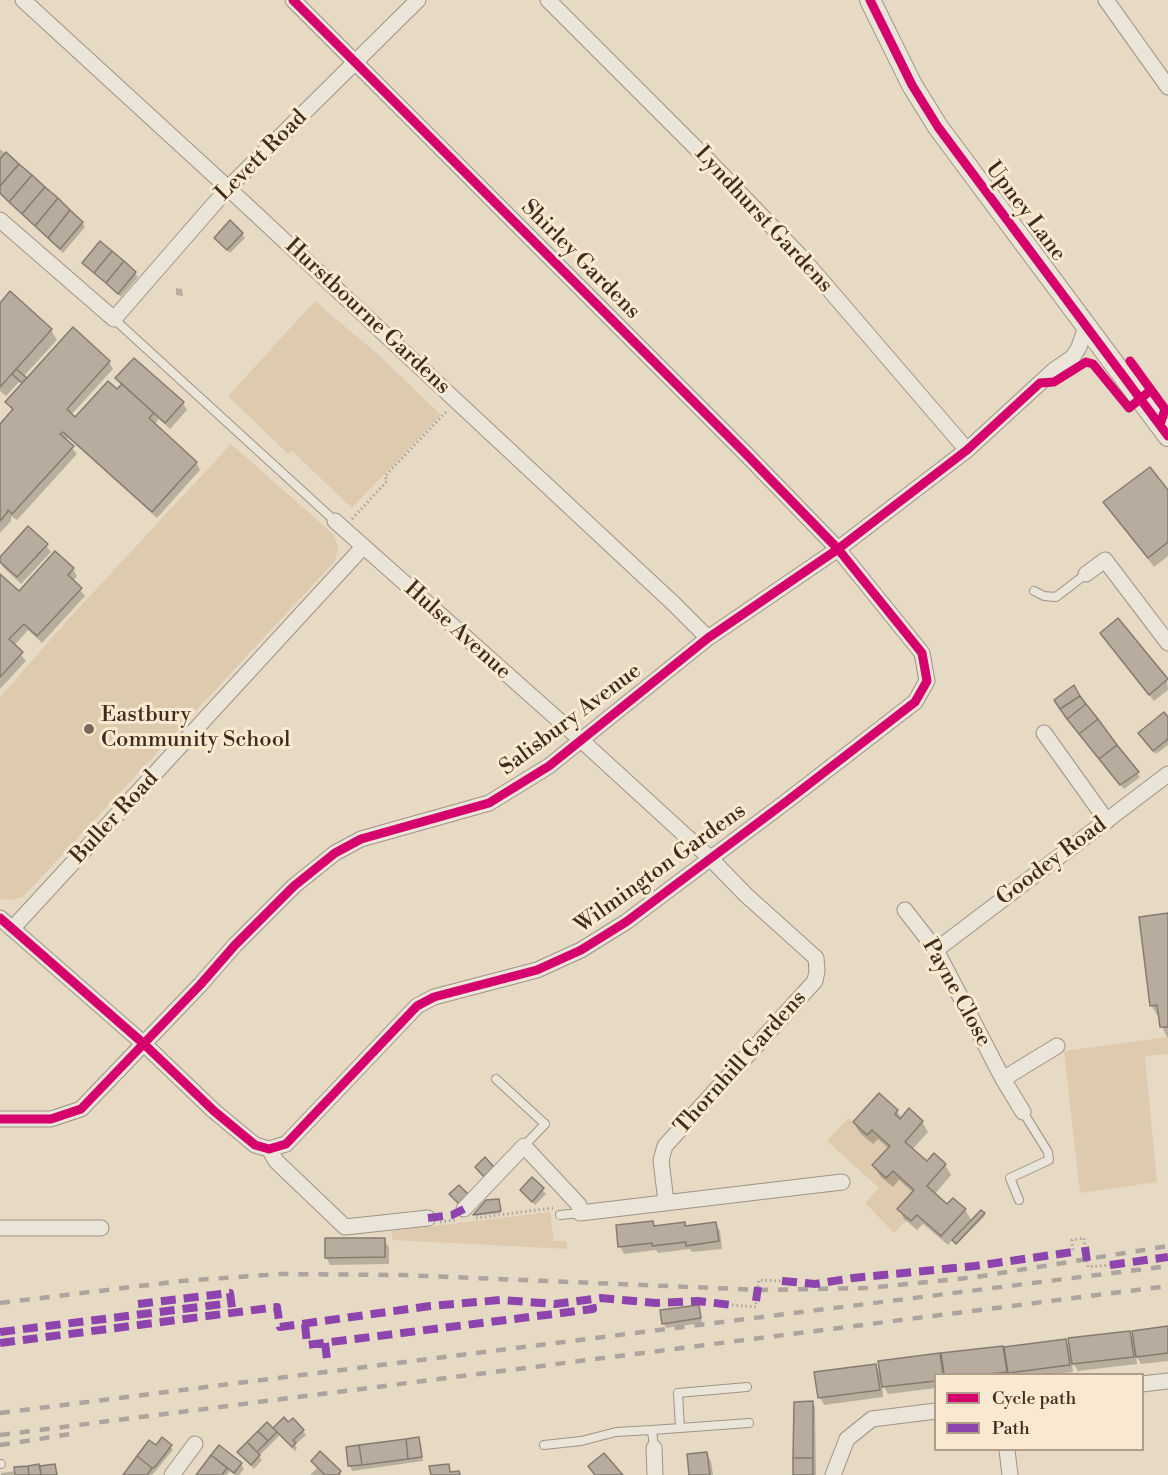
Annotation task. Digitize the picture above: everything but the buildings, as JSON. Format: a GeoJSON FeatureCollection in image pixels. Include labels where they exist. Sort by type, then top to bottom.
{"type":"FeatureCollection","features":[{"type":"Feature","properties":{"kind":"street","name":"Hurstbourne Gardens"},"geometry":{"type":"LineString","coordinates":[[22,0],[228,188],[708,638]]}},
{"type":"Feature","properties":{"kind":"street","name":"Shirley Gardens"},"geometry":{"type":"LineString","coordinates":[[293,0],[747,454],[838,549]]}},
{"type":"Feature","properties":{"kind":"street","name":"Levett Road"},"geometry":{"type":"LineString","coordinates":[[114,319],[228,188],[418,0]]}},
{"type":"Feature","properties":{"kind":"street","name":"Lyndhurst Gardens"},"geometry":{"type":"LineString","coordinates":[[548,0],[803,259],[968,450]]}},
{"type":"Feature","properties":{"kind":"street","name":"Upney Lane"},"geometry":{"type":"LineString","coordinates":[[870,0],[912,85],[938,127],[1168,436]]}},
{"type":"Feature","properties":{"kind":"street"},"geometry":{"type":"LineString","coordinates":[[1106,0],[1168,87]]}},
{"type":"Feature","properties":{"kind":"street"},"geometry":{"type":"LineString","coordinates":[[3,228],[114,319]]}},
{"type":"Feature","properties":{"kind":"street","name":"Salisbury Avenue"},"geometry":{"type":"LineString","coordinates":[[0,1119],[51,1119],[81,1109],[200,985],[235,945],[294,886],[335,854],[362,839],[489,803],[549,766],[708,638],[838,549],[968,450],[1053,371],[1073,357],[1086,327]]}},
{"type":"Feature","properties":{"kind":"street","name":"Hulse Avenue"},"geometry":{"type":"LineString","coordinates":[[339,525],[581,740]]}},
{"type":"Feature","properties":{"kind":"street","name":"Buller Road"},"geometry":{"type":"LineString","coordinates":[[12,929],[363,547]]}},
{"type":"Feature","properties":{"kind":"street","name":"Wilmington Gardens"},"geometry":{"type":"LineString","coordinates":[[269,1149],[286,1144],[417,1006],[434,997],[537,970],[581,950],[626,922],[915,702],[927,681],[922,653],[838,549]]}},
{"type":"Feature","properties":{"kind":"street"},"geometry":{"type":"LineString","coordinates":[[1086,574],[1105,560],[1168,643]]}},
{"type":"Feature","properties":{"kind":"street"},"geometry":{"type":"LineString","coordinates":[[1044,733],[1107,821]]}},
{"type":"Feature","properties":{"kind":"street","name":"Thornhill Gardens"},"geometry":{"type":"LineString","coordinates":[[581,740],[816,958],[816,981],[664,1146],[661,1160],[666,1202]]}},
{"type":"Feature","properties":{"kind":"street","name":"Goodey Road"},"geometry":{"type":"LineString","coordinates":[[936,950],[1168,774]]}},
{"type":"Feature","properties":{"kind":"street","name":"Payne Close"},"geometry":{"type":"LineString","coordinates":[[905,910],[936,950],[1003,1079],[1023,1112]]}},
{"type":"Feature","properties":{"kind":"street"},"geometry":{"type":"LineString","coordinates":[[0,918],[144,1044],[214,1111],[255,1145],[269,1149],[276,1161],[345,1227],[428,1218]]}},
{"type":"Feature","properties":{"kind":"street"},"geometry":{"type":"LineString","coordinates":[[1003,1079],[1057,1046]]}},
{"type":"Feature","properties":{"kind":"street"},"geometry":{"type":"LineString","coordinates":[[464,1209],[524,1146],[579,1205],[580,1213],[842,1182]]}},
{"type":"Feature","properties":{"kind":"street"},"geometry":{"type":"LineString","coordinates":[[0,1228],[101,1228]]}},
{"type":"Feature","properties":{"kind":"street"},"geometry":{"type":"LineString","coordinates":[[1144,1384],[1168,1381]]}},
{"type":"Feature","properties":{"kind":"street"},"geometry":{"type":"LineString","coordinates":[[833,1475],[847,1439],[872,1419],[934,1411]]}},
{"type":"Feature","properties":{"kind":"street"},"geometry":{"type":"LineString","coordinates":[[172,1475],[195,1444]]}},
{"type":"Feature","properties":{"kind":"street"},"geometry":{"type":"LineString","coordinates":[[654,1448],[656,1475]]}},
{"type":"Feature","properties":{"kind":"street"},"geometry":{"type":"LineString","coordinates":[[1007,1451],[1010,1475]]}},
{"type":"Feature","properties":{"kind":"lane"},"geometry":{"type":"LineString","coordinates":[[114,319],[339,525]]}},
{"type":"Feature","properties":{"kind":"lane"},"geometry":{"type":"LineString","coordinates":[[1034,591],[1044,596],[1056,597],[1086,574]]}},
{"type":"Feature","properties":{"kind":"lane"},"geometry":{"type":"LineString","coordinates":[[496,1079],[545,1124],[524,1146]]}},
{"type":"Feature","properties":{"kind":"lane"},"geometry":{"type":"LineString","coordinates":[[1019,1200],[1010,1178],[1049,1160],[1048,1152],[1023,1112]]}},
{"type":"Feature","properties":{"kind":"lane"},"geometry":{"type":"LineString","coordinates":[[560,1215],[580,1213]]}},
{"type":"Feature","properties":{"kind":"lane"},"geometry":{"type":"LineString","coordinates":[[680,1428],[678,1393],[747,1387]]}},
{"type":"Feature","properties":{"kind":"lane"},"geometry":{"type":"LineString","coordinates":[[544,1445],[581,1441],[616,1432],[749,1423]]}},
{"type":"Feature","properties":{"kind":"lane"},"geometry":{"type":"LineString","coordinates":[[652,1430],[654,1448]]}},
{"type":"Feature","properties":{"kind":"path"},"geometry":{"type":"LineString","coordinates":[[339,525],[387,481],[385,476],[457,401]]}},
{"type":"Feature","properties":{"kind":"path"},"geometry":{"type":"LineString","coordinates":[[1073,1250],[1072,1240],[1084,1238],[1085,1247]]}},
{"type":"Feature","properties":{"kind":"path"},"geometry":{"type":"LineString","coordinates":[[1087,1262],[1088,1268],[1110,1265]]}},
{"type":"Feature","properties":{"kind":"path"},"geometry":{"type":"LineString","coordinates":[[758,1287],[759,1280],[782,1281]]}},
{"type":"Feature","properties":{"kind":"path"},"geometry":{"type":"LineString","coordinates":[[732,1305],[756,1307],[756,1301]]}},
{"type":"Feature","properties":{"kind":"shaded area"},"geometry":{"type":"Polygon","coordinates":[[[315,301],[381,357],[441,415],[352,508],[292,451],[288,454],[228,396],[315,301]]]}},
{"type":"Feature","properties":{"kind":"shaded area"},"geometry":{"type":"Polygon","coordinates":[[[231,444],[333,534],[338,547],[335,561],[23,897],[10,900],[0,899],[0,697],[73,614],[231,444]]]}},
{"type":"Feature","properties":{"kind":"shaded area"},"geometry":{"type":"Polygon","coordinates":[[[1168,1037],[1168,1054],[1145,1056],[1157,1182],[1080,1193],[1064,1051],[1168,1037]]]}},
{"type":"Feature","properties":{"kind":"shaded area"},"geometry":{"type":"Polygon","coordinates":[[[848,1118],[867,1135],[872,1130],[890,1146],[873,1166],[886,1178],[893,1171],[914,1190],[897,1209],[908,1219],[894,1233],[865,1203],[879,1188],[827,1141],[848,1118]]]}},
{"type":"Feature","properties":{"kind":"shaded area"},"geometry":{"type":"Polygon","coordinates":[[[550,1212],[554,1241],[566,1241],[567,1249],[392,1240],[392,1231],[550,1212]]]}},
{"type":"Feature","properties":{"kind":"railway"},"geometry":{"type":"LineString","coordinates":[[0,1303],[181,1281],[281,1274],[403,1275],[761,1290],[869,1288],[976,1277],[1168,1246]]}},
{"type":"Feature","properties":{"kind":"railway"},"geometry":{"type":"LineString","coordinates":[[0,1413],[1168,1266]]}},
{"type":"Feature","properties":{"kind":"railway"},"geometry":{"type":"LineString","coordinates":[[0,1435],[1168,1286]]}},
{"type":"Feature","properties":{"kind":"railway"},"geometry":{"type":"LineString","coordinates":[[0,1445],[71,1434]]}},
{"type":"Feature","properties":{"kind":"marked path"},"geometry":{"type":"LineString","coordinates":[[428,1218],[452,1215],[464,1209]]}},
{"type":"Feature","properties":{"kind":"marked path"},"geometry":{"type":"LineString","coordinates":[[1085,1247],[1087,1261]]}},
{"type":"Feature","properties":{"kind":"marked path"},"geometry":{"type":"LineString","coordinates":[[782,1281],[815,1284],[975,1266],[1073,1252],[1073,1250]]}},
{"type":"Feature","properties":{"kind":"marked path"},"geometry":{"type":"LineString","coordinates":[[1110,1265],[1168,1257]]}},
{"type":"Feature","properties":{"kind":"marked path"},"geometry":{"type":"LineString","coordinates":[[756,1301],[758,1287]]}},
{"type":"Feature","properties":{"kind":"marked path"},"geometry":{"type":"LineString","coordinates":[[138,1304],[230,1293],[232,1308]]}},
{"type":"Feature","properties":{"kind":"marked path"},"geometry":{"type":"LineString","coordinates":[[305,1324],[307,1345],[593,1309],[591,1298]]}},
{"type":"Feature","properties":{"kind":"marked path"},"geometry":{"type":"LineString","coordinates":[[0,1343],[277,1307],[280,1327],[430,1306],[501,1300],[555,1304],[601,1298],[656,1303],[698,1301],[732,1305]]}},
{"type":"Feature","properties":{"kind":"marked path"},"geometry":{"type":"LineString","coordinates":[[0,1332],[231,1303]]}},
{"type":"Feature","properties":{"kind":"marked path"},"geometry":{"type":"LineString","coordinates":[[325,1343],[327,1359]]}},
{"type":"Feature","properties":{"kind":"cycle path"},"geometry":{"type":"LineString","coordinates":[[0,918],[144,1044],[214,1111],[255,1145],[269,1149],[286,1144],[417,1006],[434,997],[537,970],[581,950],[626,922],[915,702],[927,681],[922,653],[838,549],[293,0]]}},
{"type":"Feature","properties":{"kind":"cycle path"},"geometry":{"type":"LineString","coordinates":[[870,0],[912,85],[938,127],[1168,436]]}},
{"type":"Feature","properties":{"kind":"cycle path"},"geometry":{"type":"LineString","coordinates":[[1130,361],[1165,409],[1160,425]]}},
{"type":"Feature","properties":{"kind":"cycle path"},"geometry":{"type":"LineString","coordinates":[[0,1119],[51,1119],[81,1109],[200,985],[235,945],[294,886],[335,853],[361,839],[489,803],[549,766],[708,638],[838,549],[967,450],[1040,383],[1054,382],[1086,362],[1093,364],[1129,408],[1151,390]]}},
{"type":"Feature","properties":{"kind":"place","name":"Eastbury Community School"},"geometry":{"type":"Point","coordinates":[89,729]}}]}
